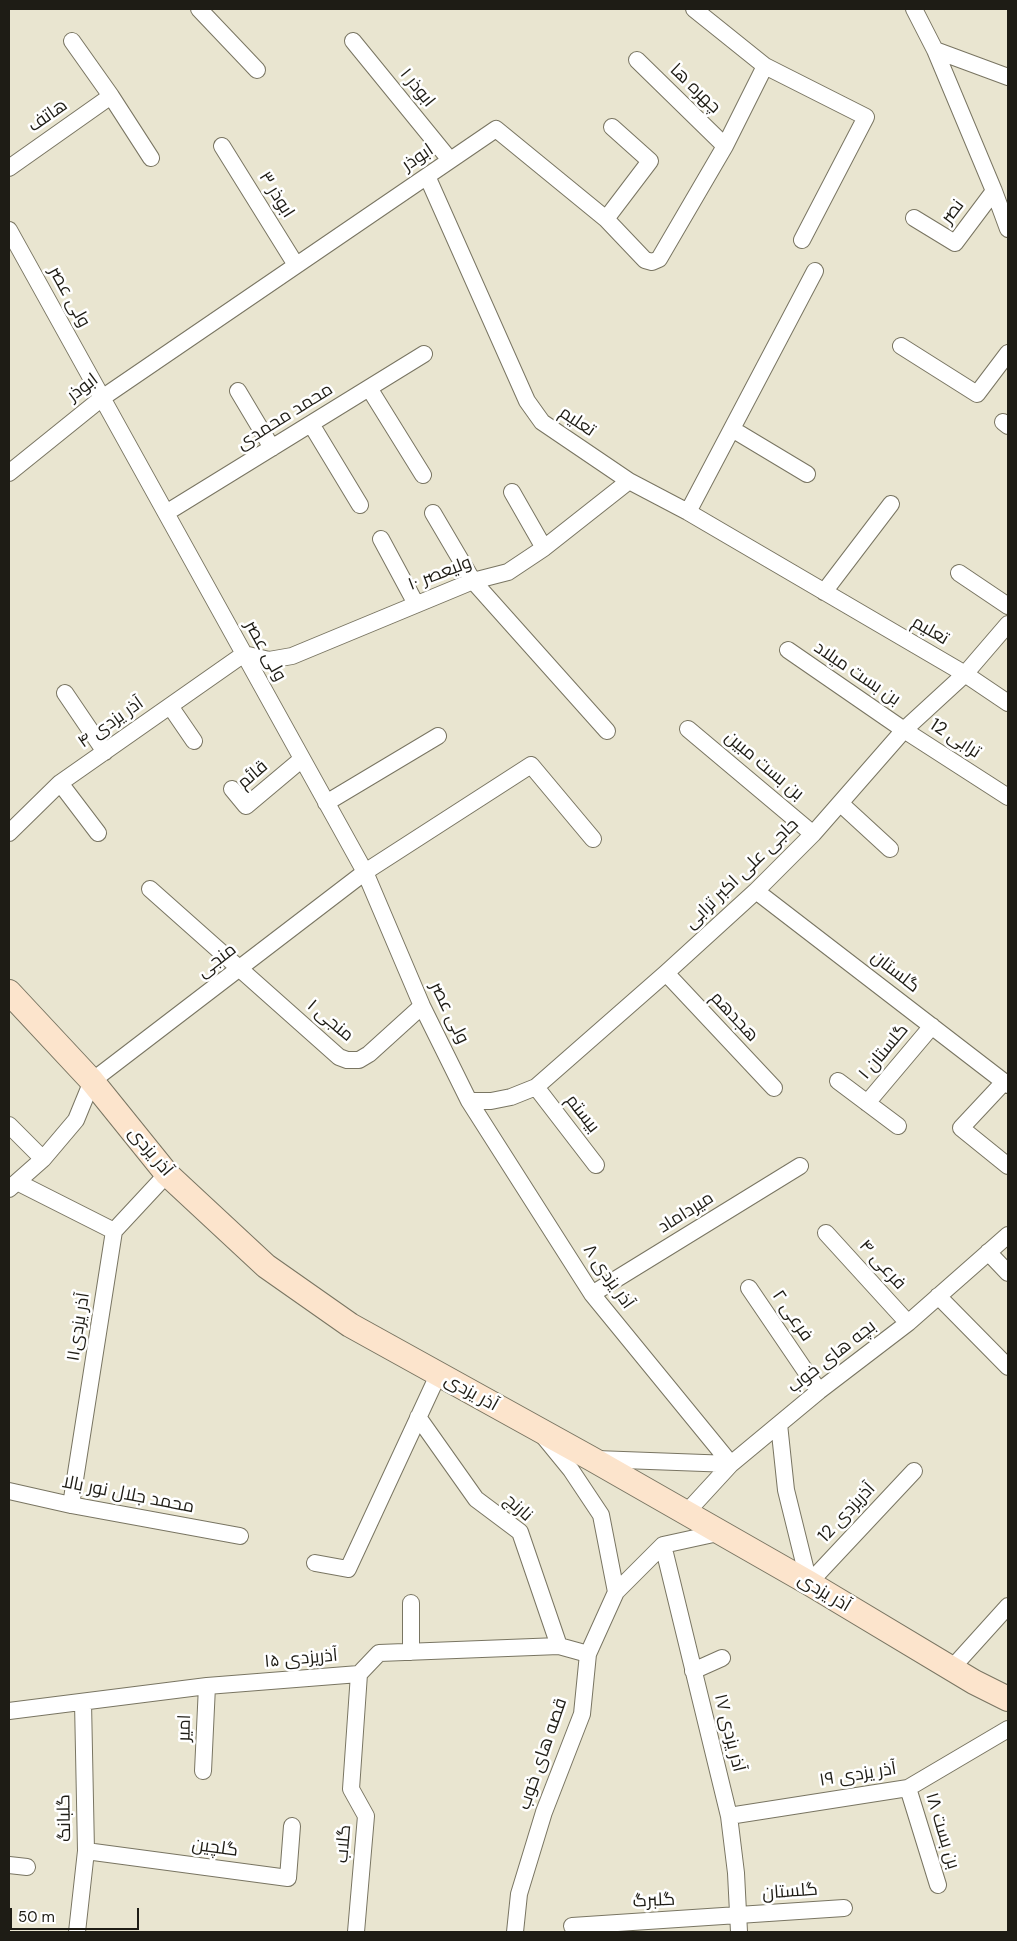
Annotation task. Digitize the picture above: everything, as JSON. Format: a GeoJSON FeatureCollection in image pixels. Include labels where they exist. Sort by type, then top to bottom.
{"type":"FeatureCollection","features":[{"type":"Feature","properties":{"kind":"street"},"geometry":{"type":"LineString","coordinates":[[199,9],[257,70]]}},
{"type":"Feature","properties":{"kind":"street"},"geometry":{"type":"LineString","coordinates":[[694,9],[765,66],[866,117],[802,240]]}},
{"type":"Feature","properties":{"kind":"street"},"geometry":{"type":"LineString","coordinates":[[914,9],[935,50],[994,190],[1008,229]]}},
{"type":"Feature","properties":{"kind":"street"},"geometry":{"type":"LineString","coordinates":[[72,41],[111,96],[151,158]]}},
{"type":"Feature","properties":{"kind":"street","name":"ابوذر ۱"},"geometry":{"type":"LineString","coordinates":[[353,41],[450,160]]}},
{"type":"Feature","properties":{"kind":"street"},"geometry":{"type":"LineString","coordinates":[[935,50],[1008,77]]}},
{"type":"Feature","properties":{"kind":"street","name":"چهره ها"},"geometry":{"type":"LineString","coordinates":[[637,60],[725,146]]}},
{"type":"Feature","properties":{"kind":"street","name":"ابوذر"},"geometry":{"type":"LineString","coordinates":[[10,470],[102,398],[496,129],[606,220],[645,260],[652,262],[659,259],[725,146],[765,66]]}},
{"type":"Feature","properties":{"kind":"street","name":"هاتف"},"geometry":{"type":"LineString","coordinates":[[9,168],[111,96]]}},
{"type":"Feature","properties":{"kind":"street"},"geometry":{"type":"LineString","coordinates":[[606,220],[650,161],[612,127]]}},
{"type":"Feature","properties":{"kind":"street","name":"ابوذر ۳"},"geometry":{"type":"LineString","coordinates":[[222,146],[296,266]]}},
{"type":"Feature","properties":{"kind":"street","name":"تعلیم"},"geometry":{"type":"LineString","coordinates":[[427,176],[527,401],[533,412],[542,422],[629,481],[688,512],[964,674],[1008,704]]}},
{"type":"Feature","properties":{"kind":"street","name":"نصر"},"geometry":{"type":"LineString","coordinates":[[914,218],[954,243],[994,190]]}},
{"type":"Feature","properties":{"kind":"street","name":"ولی عصر"},"geometry":{"type":"LineString","coordinates":[[9,230],[365,872],[422,1006],[469,1100]]}},
{"type":"Feature","properties":{"kind":"street"},"geometry":{"type":"LineString","coordinates":[[688,512],[815,271]]}},
{"type":"Feature","properties":{"kind":"street"},"geometry":{"type":"LineString","coordinates":[[901,346],[977,394],[1008,353]]}},
{"type":"Feature","properties":{"kind":"street","name":"محمد محمدی"},"geometry":{"type":"LineString","coordinates":[[166,513],[424,354]]}},
{"type":"Feature","properties":{"kind":"street"},"geometry":{"type":"LineString","coordinates":[[369,388],[423,474]]}},
{"type":"Feature","properties":{"kind":"street"},"geometry":{"type":"LineString","coordinates":[[238,391],[272,448]]}},
{"type":"Feature","properties":{"kind":"street"},"geometry":{"type":"LineString","coordinates":[[311,424],[360,504]]}},
{"type":"Feature","properties":{"kind":"street"},"geometry":{"type":"LineString","coordinates":[[732,429],[807,474]]}},
{"type":"Feature","properties":{"kind":"street","name":"۱۰ ولیعصر"},"geometry":{"type":"LineString","coordinates":[[244,654],[269,660],[292,656],[473,581],[508,572],[544,548],[629,481]]}},
{"type":"Feature","properties":{"kind":"street"},"geometry":{"type":"LineString","coordinates":[[512,492],[544,548]]}},
{"type":"Feature","properties":{"kind":"street"},"geometry":{"type":"LineString","coordinates":[[824,592],[892,504]]}},
{"type":"Feature","properties":{"kind":"street"},"geometry":{"type":"LineString","coordinates":[[433,513],[473,581],[607,731]]}},
{"type":"Feature","properties":{"kind":"street"},"geometry":{"type":"LineString","coordinates":[[381,539],[416,604]]}},
{"type":"Feature","properties":{"kind":"street"},"geometry":{"type":"LineString","coordinates":[[959,574],[1008,606]]}},
{"type":"Feature","properties":{"kind":"street","name":"حاجی علی اکبر ترابی"},"geometry":{"type":"LineString","coordinates":[[469,1100],[491,1101],[511,1098],[536,1087],[666,973],[756,890],[813,834],[904,730],[964,674],[1008,624]]}},
{"type":"Feature","properties":{"kind":"street","name":"بن بست میلاد"},"geometry":{"type":"LineString","coordinates":[[788,650],[904,730]]}},
{"type":"Feature","properties":{"kind":"street","name":"۴ آذر یزدی"},"geometry":{"type":"LineString","coordinates":[[9,833],[60,783],[244,654]]}},
{"type":"Feature","properties":{"kind":"street"},"geometry":{"type":"LineString","coordinates":[[65,693],[105,752]]}},
{"type":"Feature","properties":{"kind":"street"},"geometry":{"type":"LineString","coordinates":[[170,706],[194,741]]}},
{"type":"Feature","properties":{"kind":"street","name":"بن بست مبین"},"geometry":{"type":"LineString","coordinates":[[688,729],[813,834]]}},
{"type":"Feature","properties":{"kind":"street","name":"ترابی 12"},"geometry":{"type":"LineString","coordinates":[[904,730],[1008,797]]}},
{"type":"Feature","properties":{"kind":"street"},"geometry":{"type":"LineString","coordinates":[[326,802],[438,736]]}},
{"type":"Feature","properties":{"kind":"street","name":"قائم"},"geometry":{"type":"LineString","coordinates":[[232,789],[246,806],[302,759]]}},
{"type":"Feature","properties":{"kind":"street","name":"منجی"},"geometry":{"type":"LineString","coordinates":[[92,1081],[365,872],[531,764],[593,839]]}},
{"type":"Feature","properties":{"kind":"street"},"geometry":{"type":"LineString","coordinates":[[60,783],[98,833]]}},
{"type":"Feature","properties":{"kind":"street"},"geometry":{"type":"LineString","coordinates":[[841,804],[890,849]]}},
{"type":"Feature","properties":{"kind":"street"},"geometry":{"type":"LineString","coordinates":[[150,889],[238,969]]}},
{"type":"Feature","properties":{"kind":"street","name":"گلستان"},"geometry":{"type":"LineString","coordinates":[[756,890],[1006,1083]]}},
{"type":"Feature","properties":{"kind":"street","name":"منجی ۱"},"geometry":{"type":"LineString","coordinates":[[238,969],[340,1057],[347,1060],[359,1060],[369,1054],[422,1006]]}},
{"type":"Feature","properties":{"kind":"street","name":"هجدهم"},"geometry":{"type":"LineString","coordinates":[[666,973],[774,1088]]}},
{"type":"Feature","properties":{"kind":"street","name":"آذر یزدی"},"geometry":{"type":"LineString","coordinates":[[9,992],[92,1081],[167,1174],[266,1266],[350,1325],[540,1432],[592,1459],[718,1533],[809,1583],[974,1682],[1008,1699]]}},
{"type":"Feature","properties":{"kind":"street","name":"گلستان ۱"},"geometry":{"type":"LineString","coordinates":[[867,1103],[932,1026]]}},
{"type":"Feature","properties":{"kind":"street"},"geometry":{"type":"LineString","coordinates":[[92,1081],[76,1120],[43,1159],[13,1186],[114,1231],[167,1174]]}},
{"type":"Feature","properties":{"kind":"street"},"geometry":{"type":"LineString","coordinates":[[838,1081],[898,1126]]}},
{"type":"Feature","properties":{"kind":"street"},"geometry":{"type":"LineString","coordinates":[[1006,1083],[961,1128],[1008,1166]]}},
{"type":"Feature","properties":{"kind":"street","name":"بیستم"},"geometry":{"type":"LineString","coordinates":[[536,1087],[596,1165]]}},
{"type":"Feature","properties":{"kind":"street","name":"۸ آذر یزدی"},"geometry":{"type":"LineString","coordinates":[[469,1100],[592,1294],[731,1464]]}},
{"type":"Feature","properties":{"kind":"street"},"geometry":{"type":"LineString","coordinates":[[9,1125],[43,1159]]}},
{"type":"Feature","properties":{"kind":"street","name":"میرداماد"},"geometry":{"type":"LineString","coordinates":[[592,1294],[800,1166]]}},
{"type":"Feature","properties":{"kind":"street","name":"آذر یزدی۱۱"},"geometry":{"type":"LineString","coordinates":[[71,1506],[114,1231]]}},
{"type":"Feature","properties":{"kind":"street","name":"فرعی ۴"},"geometry":{"type":"LineString","coordinates":[[826,1234],[908,1323]]}},
{"type":"Feature","properties":{"kind":"street","name":"بچه های خوب"},"geometry":{"type":"LineString","coordinates":[[685,1514],[731,1464],[819,1391],[908,1323],[1008,1235]]}},
{"type":"Feature","properties":{"kind":"street"},"geometry":{"type":"LineString","coordinates":[[988,1252],[1008,1273]]}},
{"type":"Feature","properties":{"kind":"street","name":"فرعی ۲"},"geometry":{"type":"LineString","coordinates":[[749,1288],[819,1391]]}},
{"type":"Feature","properties":{"kind":"street"},"geometry":{"type":"LineString","coordinates":[[938,1296],[1008,1367]]}},
{"type":"Feature","properties":{"kind":"street"},"geometry":{"type":"LineString","coordinates":[[315,1564],[348,1569],[438,1375]]}},
{"type":"Feature","properties":{"kind":"street","name":"نارنج"},"geometry":{"type":"LineString","coordinates":[[418,1418],[476,1499],[520,1532],[558,1646]]}},
{"type":"Feature","properties":{"kind":"street"},"geometry":{"type":"LineString","coordinates":[[779,1424],[786,1490],[809,1583]]}},
{"type":"Feature","properties":{"kind":"street"},"geometry":{"type":"LineString","coordinates":[[540,1432],[571,1470],[601,1516],[616,1592]]}},
{"type":"Feature","properties":{"kind":"street"},"geometry":{"type":"LineString","coordinates":[[592,1459],[731,1464]]}},
{"type":"Feature","properties":{"kind":"street","name":"آذریزدی 12"},"geometry":{"type":"LineString","coordinates":[[809,1583],[914,1471]]}},
{"type":"Feature","properties":{"kind":"street","name":"محمد جلال نور بالا"},"geometry":{"type":"LineString","coordinates":[[9,1491],[71,1506],[240,1536]]}},
{"type":"Feature","properties":{"kind":"street"},"geometry":{"type":"LineString","coordinates":[[664,1545],[718,1533]]}},
{"type":"Feature","properties":{"kind":"street","name":"قصه های خوب"},"geometry":{"type":"LineString","coordinates":[[515,1932],[519,1894],[544,1812],[582,1714],[588,1654],[616,1592],[664,1545]]}},
{"type":"Feature","properties":{"kind":"street","name":"آذر یزدی ۱۷"},"geometry":{"type":"LineString","coordinates":[[664,1545],[729,1816],[736,1873],[739,1924]]}},
{"type":"Feature","properties":{"kind":"street"},"geometry":{"type":"LineString","coordinates":[[411,1603],[411,1652]]}},
{"type":"Feature","properties":{"kind":"street"},"geometry":{"type":"LineString","coordinates":[[952,1668],[1008,1606]]}},
{"type":"Feature","properties":{"kind":"street","name":"۱۵ آذریزدی"},"geometry":{"type":"LineString","coordinates":[[9,1711],[207,1686],[359,1674],[379,1653],[558,1646],[588,1654]]}},
{"type":"Feature","properties":{"kind":"street"},"geometry":{"type":"LineString","coordinates":[[693,1671],[722,1658]]}},
{"type":"Feature","properties":{"kind":"street","name":"گلاب"},"geometry":{"type":"LineString","coordinates":[[356,1932],[366,1816],[352,1789],[359,1674]]}},
{"type":"Feature","properties":{"kind":"street","name":"امیر"},"geometry":{"type":"LineString","coordinates":[[204,1771],[207,1686]]}},
{"type":"Feature","properties":{"kind":"street","name":"گلبانگ"},"geometry":{"type":"LineString","coordinates":[[77,1932],[86,1851],[83,1702]]}},
{"type":"Feature","properties":{"kind":"street","name":"آذر یزدی ۱۹"},"geometry":{"type":"LineString","coordinates":[[729,1816],[908,1788],[1008,1729]]}},
{"type":"Feature","properties":{"kind":"street","name":"بن بست ۱۸"},"geometry":{"type":"LineString","coordinates":[[908,1788],[938,1885]]}},
{"type":"Feature","properties":{"kind":"street","name":"گلچین"},"geometry":{"type":"LineString","coordinates":[[86,1851],[288,1878],[292,1826]]}},
{"type":"Feature","properties":{"kind":"street"},"geometry":{"type":"LineString","coordinates":[[9,1865],[27,1867]]}},
{"type":"Feature","properties":{"kind":"street","name":"گلستان"},"geometry":{"type":"LineString","coordinates":[[739,1924],[844,1908]]}},
{"type":"Feature","properties":{"kind":"street","name":"گلبرگ"},"geometry":{"type":"LineString","coordinates":[[572,1926],[739,1924]]}}]}
